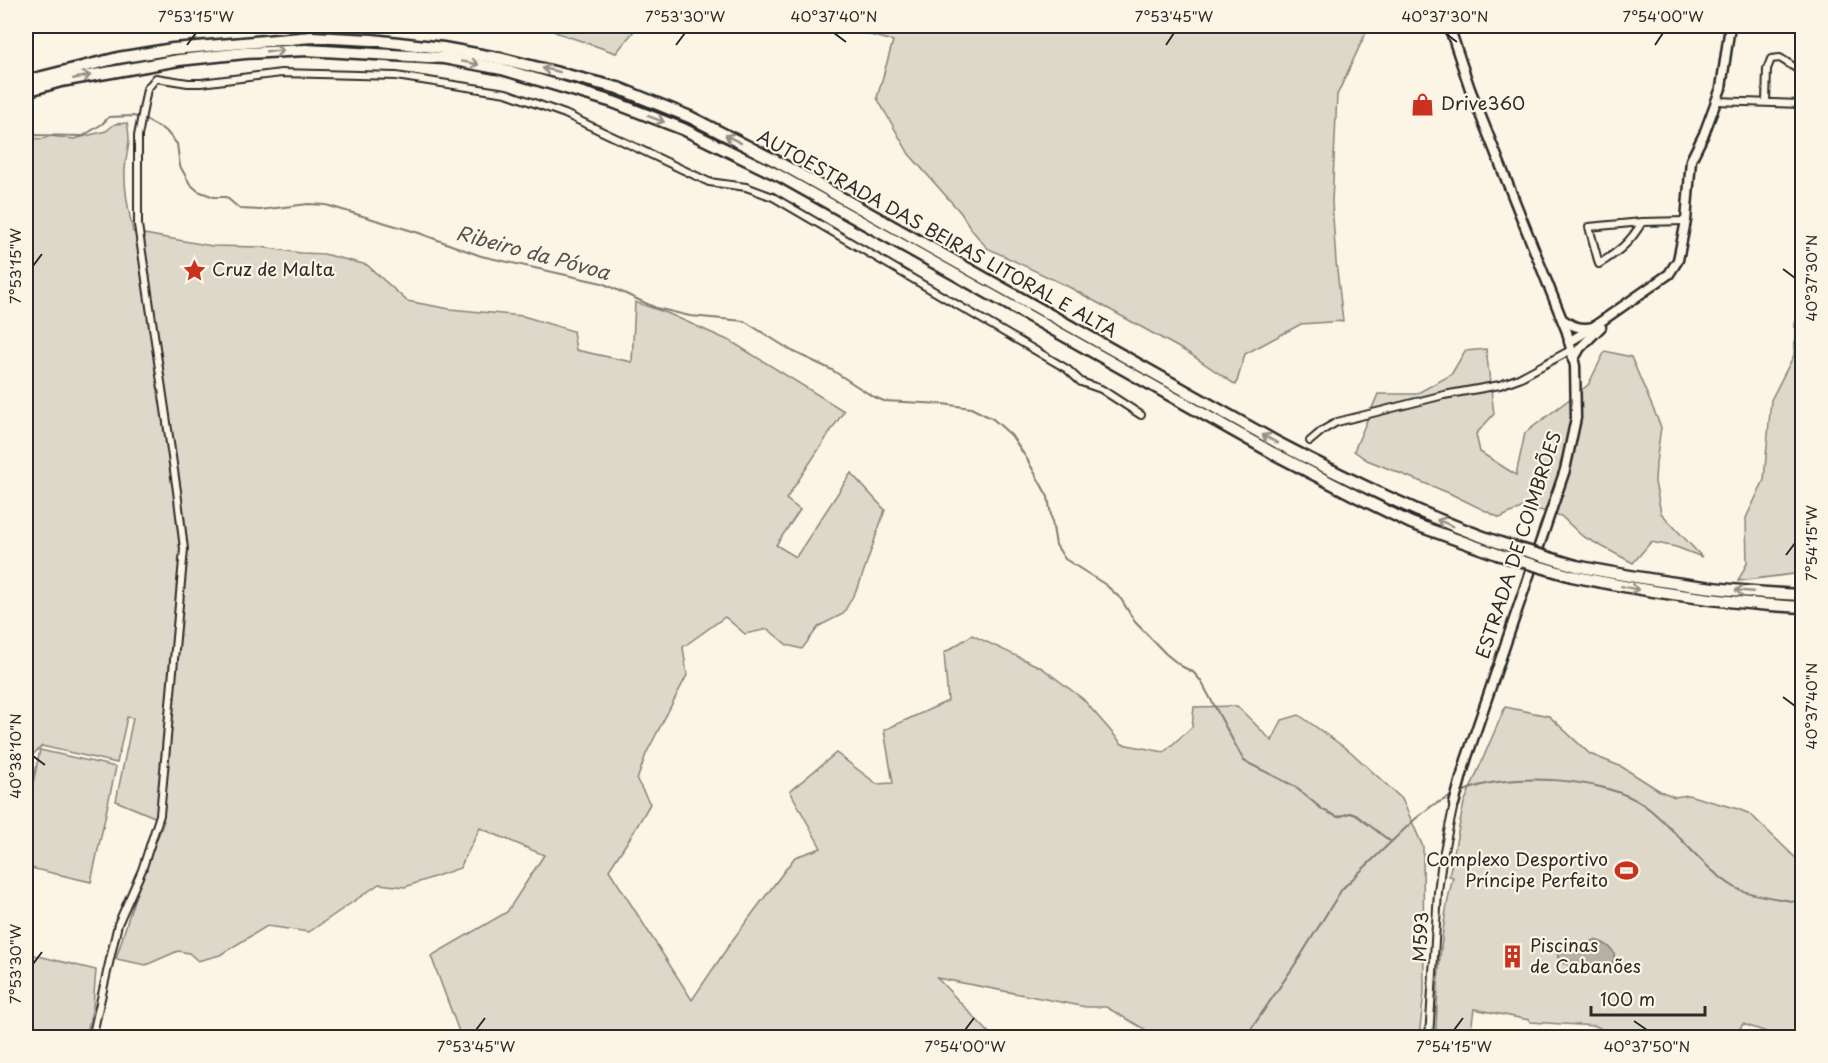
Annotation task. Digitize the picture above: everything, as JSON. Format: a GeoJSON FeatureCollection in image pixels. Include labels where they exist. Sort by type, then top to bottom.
{"type":"FeatureCollection","features":[{"type":"Feature","properties":{"kind":"highway","name":"AUTOESTRADA DAS BEIRAS LITORAL E ALTA"},"geometry":{"type":"LineString","coordinates":[[26,81],[118,58],[173,49],[312,37],[372,40],[443,48],[503,59],[618,88],[690,117],[776,161],[1278,444],[1362,487],[1499,549]]}},
{"type":"Feature","properties":{"kind":"highway","name":"AUTOESTRADA DAS BEIRAS LITORAL E ALTA"},"geometry":{"type":"LineString","coordinates":[[26,91],[72,79],[179,60],[306,50],[455,60],[502,69],[613,102],[683,129],[780,176],[1273,453],[1411,523],[1639,590],[1716,600],[1803,607]]}},
{"type":"Feature","properties":{"kind":"highway","name":"AUTOESTRADA DAS BEIRAS LITORAL E ALTA"},"geometry":{"type":"LineString","coordinates":[[1574,571],[1803,596]]}},
{"type":"Feature","properties":{"kind":"street","name":"ESTRADA DE COIMBRÕES"},"geometry":{"type":"LineString","coordinates":[[1449,26],[1470,89],[1562,319],[1573,361],[1576,418],[1565,470],[1462,774],[1454,804]]}},
{"type":"Feature","properties":{"kind":"street"},"geometry":{"type":"LineString","coordinates":[[1310,441],[1337,422],[1444,395],[1500,385],[1520,378],[1570,346],[1593,327],[1669,274],[1682,248],[1690,160],[1704,134],[1721,88],[1730,26]]}},
{"type":"Feature","properties":{"kind":"street"},"geometry":{"type":"LineString","coordinates":[[1766,102],[1767,69],[1771,59],[1780,58],[1803,72]]}},
{"type":"Feature","properties":{"kind":"street"},"geometry":{"type":"LineString","coordinates":[[92,1038],[118,924],[142,870],[160,815],[184,549],[139,240],[137,171],[140,122],[147,89],[156,78],[201,83],[281,74],[396,76],[506,93],[566,114],[709,183],[746,187],[773,197],[1067,369],[1081,382],[1101,389],[1141,415]]}},
{"type":"Feature","properties":{"kind":"street"},"geometry":{"type":"LineString","coordinates":[[1716,101],[1803,104]]}},
{"type":"Feature","properties":{"kind":"street"},"geometry":{"type":"LineString","coordinates":[[1642,222],[1633,238],[1620,251],[1599,264],[1589,226],[1642,222],[1686,221]]}},
{"type":"Feature","properties":{"kind":"street"},"geometry":{"type":"LineString","coordinates":[[1573,361],[1589,338],[1623,306]]}},
{"type":"Feature","properties":{"kind":"street"},"geometry":{"type":"LineString","coordinates":[[1562,319],[1573,326],[1584,329],[1593,327]]}},
{"type":"Feature","properties":{"kind":"street","name":"M593"},"geometry":{"type":"LineString","coordinates":[[1430,1038],[1438,892],[1454,804]]}},
{"type":"Feature","properties":{"kind":"shaded area"},"geometry":{"type":"Polygon","coordinates":[[[554,26],[638,26],[616,53],[555,32],[554,26]]]}},
{"type":"Feature","properties":{"kind":"shaded area"},"geometry":{"type":"Polygon","coordinates":[[[836,26],[1369,26],[1337,95],[1332,202],[1343,321],[1301,324],[1245,354],[1236,385],[1190,354],[1069,287],[987,248],[961,213],[909,154],[877,98],[893,41],[836,26]]]}},
{"type":"Feature","properties":{"kind":"shaded area"},"geometry":{"type":"Polygon","coordinates":[[[127,123],[129,142],[125,185],[133,232],[212,246],[261,247],[324,254],[367,265],[407,301],[450,309],[523,316],[573,331],[576,350],[632,362],[635,302],[667,313],[732,342],[844,411],[786,499],[800,510],[776,545],[796,557],[851,473],[885,510],[859,585],[843,614],[819,626],[802,649],[787,645],[768,629],[745,634],[725,617],[683,647],[687,675],[646,754],[637,780],[650,804],[609,870],[692,1000],[734,938],[795,857],[821,848],[790,791],[836,753],[877,784],[893,783],[884,730],[948,701],[944,653],[972,635],[1042,668],[1083,699],[1122,744],[1164,752],[1192,727],[1194,707],[1237,706],[1272,741],[1282,720],[1299,715],[1351,752],[1402,799],[1423,847],[1424,992],[1419,1037],[1158,1037],[1106,1007],[1086,1007],[937,978],[993,1037],[461,1037],[431,956],[507,912],[544,855],[480,828],[460,868],[405,887],[379,884],[309,932],[267,926],[220,955],[198,961],[189,953],[178,951],[146,965],[116,959],[133,903],[164,821],[116,801],[133,718],[127,717],[117,763],[42,746],[26,761],[26,138],[43,139],[50,136],[74,139],[106,131],[115,124],[127,123]]]}},
{"type":"Feature","properties":{"kind":"shaded area"},"geometry":{"type":"Polygon","coordinates":[[[1802,293],[1802,573],[1738,581],[1747,563],[1746,518],[1764,480],[1771,400],[1794,355],[1795,324],[1802,293]]]}},
{"type":"Feature","properties":{"kind":"shaded area"},"geometry":{"type":"Polygon","coordinates":[[[1486,349],[1494,414],[1476,434],[1480,452],[1516,475],[1525,433],[1588,385],[1605,351],[1631,357],[1661,427],[1655,482],[1661,513],[1702,557],[1676,547],[1651,542],[1633,563],[1582,536],[1561,516],[1525,506],[1500,518],[1449,493],[1367,460],[1354,451],[1378,394],[1416,394],[1451,375],[1465,351],[1486,349]]]}},
{"type":"Feature","properties":{"kind":"shaded area","name":"Complexo Desportivo Príncipe Perfeito"},"geometry":{"type":"Polygon","coordinates":[[[1505,707],[1549,716],[1590,754],[1622,767],[1660,791],[1675,797],[1688,795],[1750,814],[1802,864],[1802,1037],[1781,1037],[1743,1024],[1734,1037],[1616,1037],[1596,1026],[1530,1022],[1474,1009],[1470,1037],[1440,1037],[1436,1031],[1440,954],[1453,877],[1449,876],[1464,803],[1505,707]]]}},
{"type":"Feature","properties":{"kind":"shaded area"},"geometry":{"type":"Polygon","coordinates":[[[40,750],[116,767],[91,882],[26,867],[26,816],[40,750]]]}},
{"type":"Feature","properties":{"kind":"shaded area"},"geometry":{"type":"Polygon","coordinates":[[[1595,940],[1607,945],[1613,951],[1612,963],[1607,968],[1599,972],[1583,972],[1578,962],[1568,965],[1559,961],[1557,952],[1562,943],[1577,950],[1595,940]]]}},
{"type":"Feature","properties":{"kind":"shaded area"},"geometry":{"type":"Polygon","coordinates":[[[26,953],[96,970],[93,1006],[86,1037],[26,1037],[26,953]]]}},
{"type":"Feature","properties":{"kind":"waterway","name":"Ribeiro da Póvoa"},"geometry":{"type":"LineString","coordinates":[[26,135],[83,136],[109,117],[133,116],[166,131],[177,144],[180,166],[190,184],[198,191],[214,197],[226,197],[240,209],[260,210],[308,204],[326,205],[419,233],[481,256],[602,283],[656,308],[690,316],[744,321],[792,351],[832,370],[872,396],[884,401],[971,408],[993,419],[1011,435],[1048,497],[1056,545],[1065,559],[1106,585],[1121,599],[1135,622],[1166,654],[1193,672],[1201,681],[1244,761],[1294,786],[1323,810],[1338,817],[1350,813],[1356,815],[1390,841]]}},
{"type":"Feature","properties":{"kind":"waterway"},"geometry":{"type":"LineString","coordinates":[[1462,792],[1481,785],[1528,780],[1554,780],[1605,788],[1644,805],[1711,870],[1736,888],[1802,903]]}},
{"type":"Feature","properties":{"kind":"waterway"},"geometry":{"type":"LineString","coordinates":[[1245,1038],[1298,960],[1342,889],[1414,820],[1433,805],[1454,795]]}},
{"type":"Feature","properties":{"kind":"place","name":"Drive360"},"geometry":{"type":"Point","coordinates":[1423,104]}},
{"type":"Feature","properties":{"kind":"place","name":"Cruz de Malta"},"geometry":{"type":"Point","coordinates":[194,270]}},
{"type":"Feature","properties":{"kind":"place","name":"Complexo Desportivo Príncipe Perfeito"},"geometry":{"type":"Point","coordinates":[1626,870]}},
{"type":"Feature","properties":{"kind":"place","name":"Piscinas de Cabanões"},"geometry":{"type":"Point","coordinates":[1512,956]}}]}
